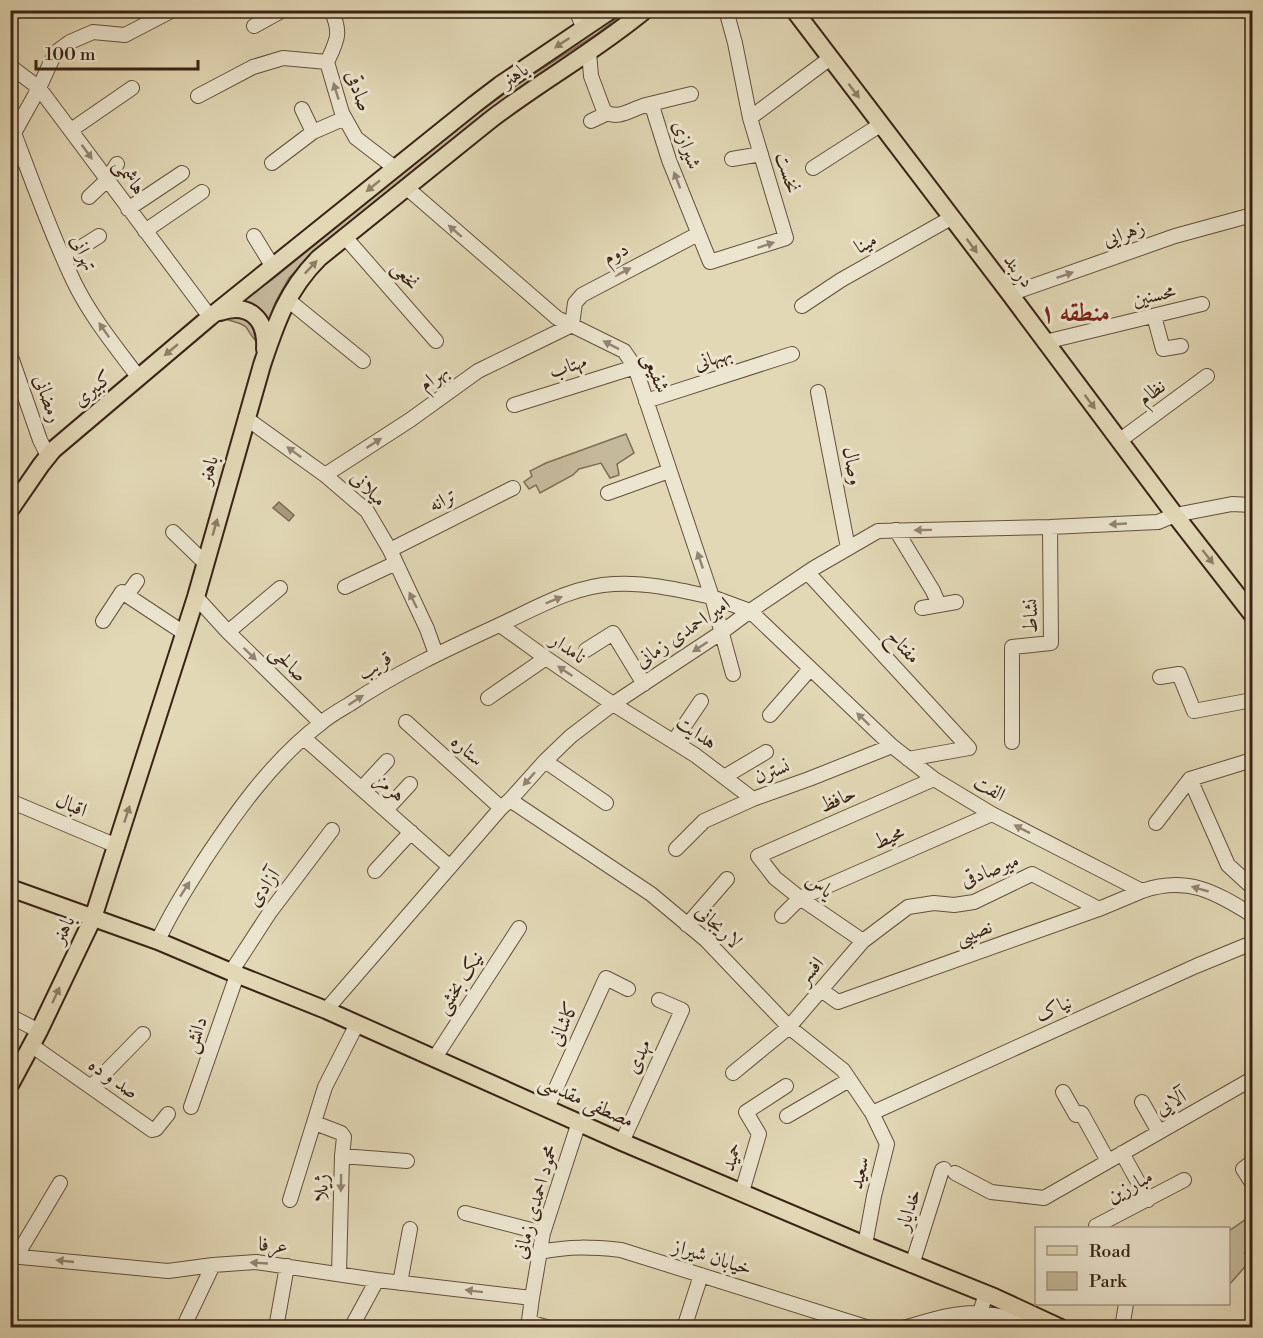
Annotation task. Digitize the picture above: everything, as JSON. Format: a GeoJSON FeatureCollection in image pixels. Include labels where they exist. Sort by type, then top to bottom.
{"type":"FeatureCollection","features":[{"type":"Feature","properties":{"kind":"main road","name":"باهنر"},"geometry":{"type":"LineString","coordinates":[[213,315],[492,91],[611,10]]}},
{"type":"Feature","properties":{"kind":"main road","name":"باهنر"},"geometry":{"type":"LineString","coordinates":[[10,1085],[93,918],[196,597],[204,562],[262,365],[273,331],[299,280],[319,258],[517,99],[589,52],[645,10]]}},
{"type":"Feature","properties":{"kind":"main road","name":"دربند"},"geometry":{"type":"LineString","coordinates":[[794,10],[1252,614]]}},
{"type":"Feature","properties":{"kind":"main road"},"geometry":{"type":"LineString","coordinates":[[213,315],[230,308],[239,308],[256,316],[265,336],[262,365]]}},
{"type":"Feature","properties":{"kind":"main road","name":"کبیری"},"geometry":{"type":"LineString","coordinates":[[10,510],[48,456],[213,315]]}},
{"type":"Feature","properties":{"kind":"main road","name":"مصطفی مقدسی"},"geometry":{"type":"LineString","coordinates":[[10,888],[158,941],[326,1010],[622,1142],[912,1265],[986,1293],[1060,1328]]}},
{"type":"Feature","properties":{"kind":"street"},"geometry":{"type":"LineString","coordinates":[[12,134],[39,88],[55,53],[70,42],[93,32],[125,34],[155,14],[173,10]]}},
{"type":"Feature","properties":{"kind":"street"},"geometry":{"type":"LineString","coordinates":[[254,26],[283,10]]}},
{"type":"Feature","properties":{"kind":"street","name":"صادقی"},"geometry":{"type":"LineString","coordinates":[[331,10],[339,30],[327,62],[345,118],[356,138],[395,168]]}},
{"type":"Feature","properties":{"kind":"street"},"geometry":{"type":"LineString","coordinates":[[576,10],[584,29]]}},
{"type":"Feature","properties":{"kind":"street","name":"نخست"},"geometry":{"type":"LineString","coordinates":[[698,234],[710,262],[786,238],[750,118],[726,10]]}},
{"type":"Feature","properties":{"kind":"street"},"geometry":{"type":"LineString","coordinates":[[589,52],[591,76],[606,114]]}},
{"type":"Feature","properties":{"kind":"street"},"geometry":{"type":"LineString","coordinates":[[198,96],[253,67],[283,58],[327,62]]}},
{"type":"Feature","properties":{"kind":"street"},"geometry":{"type":"LineString","coordinates":[[750,118],[829,58]]}},
{"type":"Feature","properties":{"kind":"street","name":"هاشمی"},"geometry":{"type":"LineString","coordinates":[[10,66],[39,88],[128,209],[213,315]]}},
{"type":"Feature","properties":{"kind":"street"},"geometry":{"type":"LineString","coordinates":[[70,130],[132,88]]}},
{"type":"Feature","properties":{"kind":"street"},"geometry":{"type":"LineString","coordinates":[[646,105],[691,94]]}},
{"type":"Feature","properties":{"kind":"street","name":"شیرازی"},"geometry":{"type":"LineString","coordinates":[[591,121],[606,114],[621,115],[646,105],[653,109],[669,160],[698,234]]}},
{"type":"Feature","properties":{"kind":"street"},"geometry":{"type":"LineString","coordinates":[[302,109],[313,132]]}},
{"type":"Feature","properties":{"kind":"street"},"geometry":{"type":"LineString","coordinates":[[272,163],[313,132],[345,118]]}},
{"type":"Feature","properties":{"kind":"street"},"geometry":{"type":"LineString","coordinates":[[813,168],[880,125]]}},
{"type":"Feature","properties":{"kind":"street","name":"تهرانی"},"geometry":{"type":"LineString","coordinates":[[12,134],[75,284],[100,325],[139,378]]}},
{"type":"Feature","properties":{"kind":"street"},"geometry":{"type":"LineString","coordinates":[[732,159],[761,153]]}},
{"type":"Feature","properties":{"kind":"street"},"geometry":{"type":"LineString","coordinates":[[89,197],[107,180],[117,164]]}},
{"type":"Feature","properties":{"kind":"street"},"geometry":{"type":"LineString","coordinates":[[128,209],[182,173]]}},
{"type":"Feature","properties":{"kind":"street","name":"شفیعی"},"geometry":{"type":"LineString","coordinates":[[406,188],[556,318],[624,351],[635,367],[712,597],[734,674]]}},
{"type":"Feature","properties":{"kind":"street"},"geometry":{"type":"LineString","coordinates":[[145,231],[202,192]]}},
{"type":"Feature","properties":{"kind":"street","name":"زهرایی"},"geometry":{"type":"LineString","coordinates":[[1010,294],[1175,236],[1252,215]]}},
{"type":"Feature","properties":{"kind":"street","name":"مینا"},"geometry":{"type":"LineString","coordinates":[[802,306],[840,280],[951,218]]}},
{"type":"Feature","properties":{"kind":"street","name":"دوم"},"geometry":{"type":"LineString","coordinates":[[572,325],[575,303],[582,295],[698,234]]}},
{"type":"Feature","properties":{"kind":"street"},"geometry":{"type":"LineString","coordinates":[[64,258],[99,236]]}},
{"type":"Feature","properties":{"kind":"street"},"geometry":{"type":"LineString","coordinates":[[254,236],[273,267]]}},
{"type":"Feature","properties":{"kind":"street","name":"نخعی"},"geometry":{"type":"LineString","coordinates":[[345,237],[436,341]]}},
{"type":"Feature","properties":{"kind":"street"},"geometry":{"type":"LineString","coordinates":[[288,300],[363,361]]}},
{"type":"Feature","properties":{"kind":"street","name":"محسنین"},"geometry":{"type":"LineString","coordinates":[[1045,342],[1202,304]]}},
{"type":"Feature","properties":{"kind":"street"},"geometry":{"type":"LineString","coordinates":[[1154,316],[1163,349],[1181,346]]}},
{"type":"Feature","properties":{"kind":"street","name":"بهرام"},"geometry":{"type":"LineString","coordinates":[[325,475],[410,420],[478,371],[572,325]]}},
{"type":"Feature","properties":{"kind":"street","name":"رمضانی"},"geometry":{"type":"LineString","coordinates":[[10,354],[40,440],[48,456]]}},
{"type":"Feature","properties":{"kind":"street","name":"بهبهانی"},"geometry":{"type":"LineString","coordinates":[[646,401],[792,354]]}},
{"type":"Feature","properties":{"kind":"street","name":"مهتاب"},"geometry":{"type":"LineString","coordinates":[[514,405],[635,367]]}},
{"type":"Feature","properties":{"kind":"street","name":"نظام"},"geometry":{"type":"LineString","coordinates":[[1119,441],[1207,376]]}},
{"type":"Feature","properties":{"kind":"street","name":"وصال"},"geometry":{"type":"LineString","coordinates":[[818,392],[848,548]]}},
{"type":"Feature","properties":{"kind":"street","name":"میلانی"},"geometry":{"type":"LineString","coordinates":[[246,418],[325,475],[368,511],[390,549],[436,654]]}},
{"type":"Feature","properties":{"kind":"street"},"geometry":{"type":"LineString","coordinates":[[608,493],[669,471]]}},
{"type":"Feature","properties":{"kind":"street","name":"ترانه"},"geometry":{"type":"LineString","coordinates":[[390,549],[513,488]]}},
{"type":"Feature","properties":{"kind":"street","name":"امیر احمدی زمانی"},"geometry":{"type":"LineString","coordinates":[[326,1010],[506,804],[571,736],[613,704],[750,611],[878,531],[1158,522],[1175,515],[1232,504],[1252,505]]}},
{"type":"Feature","properties":{"kind":"street","name":"نشاط"},"geometry":{"type":"LineString","coordinates":[[1012,742],[1012,647],[1051,644],[1050,527]]}},
{"type":"Feature","properties":{"kind":"street"},"geometry":{"type":"LineString","coordinates":[[896,530],[939,605]]}},
{"type":"Feature","properties":{"kind":"street"},"geometry":{"type":"LineString","coordinates":[[173,531],[204,562]]}},
{"type":"Feature","properties":{"kind":"street"},"geometry":{"type":"LineString","coordinates":[[345,587],[396,563]]}},
{"type":"Feature","properties":{"kind":"street","name":"مفتاح"},"geometry":{"type":"LineString","coordinates":[[808,573],[969,748],[908,759]]}},
{"type":"Feature","properties":{"kind":"street"},"geometry":{"type":"LineString","coordinates":[[127,595],[137,581]]}},
{"type":"Feature","properties":{"kind":"street","name":"قریب"},"geometry":{"type":"LineString","coordinates":[[158,941],[178,901],[225,828],[272,768],[321,723],[377,686],[436,654],[572,593],[599,585],[642,584],[670,587],[712,597]]}},
{"type":"Feature","properties":{"kind":"street"},"geometry":{"type":"LineString","coordinates":[[228,633],[280,588]]}},
{"type":"Feature","properties":{"kind":"street"},"geometry":{"type":"LineString","coordinates":[[103,621],[122,592],[184,633]]}},
{"type":"Feature","properties":{"kind":"street","name":"صالحی"},"geometry":{"type":"LineString","coordinates":[[196,597],[228,633],[321,723]]}},
{"type":"Feature","properties":{"kind":"street"},"geometry":{"type":"LineString","coordinates":[[712,597],[750,611]]}},
{"type":"Feature","properties":{"kind":"street"},"geometry":{"type":"LineString","coordinates":[[922,608],[956,602]]}},
{"type":"Feature","properties":{"kind":"street","name":"الفت"},"geometry":{"type":"LineString","coordinates":[[750,611],[892,746],[934,779],[992,814],[1142,891]]}},
{"type":"Feature","properties":{"kind":"street","name":"نامدار"},"geometry":{"type":"LineString","coordinates":[[501,625],[613,704]]}},
{"type":"Feature","properties":{"kind":"street"},"geometry":{"type":"LineString","coordinates":[[586,650],[613,633],[644,684]]}},
{"type":"Feature","properties":{"kind":"street"},"geometry":{"type":"LineString","coordinates":[[488,698],[546,658]]}},
{"type":"Feature","properties":{"kind":"street"},"geometry":{"type":"LineString","coordinates":[[770,715],[810,669]]}},
{"type":"Feature","properties":{"kind":"street"},"geometry":{"type":"LineString","coordinates":[[1160,677],[1179,674],[1194,711],[1252,700]]}},
{"type":"Feature","properties":{"kind":"street"},"geometry":{"type":"LineString","coordinates":[[674,741],[701,701]]}},
{"type":"Feature","properties":{"kind":"street","name":"هدایت"},"geometry":{"type":"LineString","coordinates":[[613,704],[695,755],[753,799]]}},
{"type":"Feature","properties":{"kind":"street","name":"ستاره"},"geometry":{"type":"LineString","coordinates":[[406,722],[506,804]]}},
{"type":"Feature","properties":{"kind":"street","name":"هرمز"},"geometry":{"type":"LineString","coordinates":[[304,738],[450,867]]}},
{"type":"Feature","properties":{"kind":"street","name":"نسترن"},"geometry":{"type":"LineString","coordinates":[[676,849],[704,821],[753,799],[892,746]]}},
{"type":"Feature","properties":{"kind":"street"},"geometry":{"type":"LineString","coordinates":[[724,777],[766,752]]}},
{"type":"Feature","properties":{"kind":"street"},"geometry":{"type":"LineString","coordinates":[[1156,822],[1190,779],[1252,760]]}},
{"type":"Feature","properties":{"kind":"street"},"geometry":{"type":"LineString","coordinates":[[362,788],[387,761]]}},
{"type":"Feature","properties":{"kind":"street"},"geometry":{"type":"LineString","coordinates":[[545,761],[606,803]]}},
{"type":"Feature","properties":{"kind":"street","name":"حافظ"},"geometry":{"type":"LineString","coordinates":[[758,856],[934,779]]}},
{"type":"Feature","properties":{"kind":"street"},"geometry":{"type":"LineString","coordinates":[[1190,779],[1228,865],[1252,887]]}},
{"type":"Feature","properties":{"kind":"street"},"geometry":{"type":"LineString","coordinates":[[386,810],[410,784]]}},
{"type":"Feature","properties":{"kind":"street","name":"اقبال"},"geometry":{"type":"LineString","coordinates":[[10,801],[117,846]]}},
{"type":"Feature","properties":{"kind":"street","name":"لاریجانی"},"geometry":{"type":"LineString","coordinates":[[506,804],[651,894],[706,940],[789,1027],[843,1070],[872,1113]]}},
{"type":"Feature","properties":{"kind":"street","name":"محیط"},"geometry":{"type":"LineString","coordinates":[[800,898],[992,814]]}},
{"type":"Feature","properties":{"kind":"street","name":"آزادی"},"geometry":{"type":"LineString","coordinates":[[234,974],[270,912],[333,830]]}},
{"type":"Feature","properties":{"kind":"street"},"geometry":{"type":"LineString","coordinates":[[375,871],[411,832]]}},
{"type":"Feature","properties":{"kind":"street","name":"یاس"},"geometry":{"type":"LineString","coordinates":[[758,856],[775,878],[863,941]]}},
{"type":"Feature","properties":{"kind":"street","name":"میرصادقی"},"geometry":{"type":"LineString","coordinates":[[863,941],[908,907],[934,903],[954,905],[974,902],[1032,874],[1099,909]]}},
{"type":"Feature","properties":{"kind":"street"},"geometry":{"type":"LineString","coordinates":[[687,924],[727,879]]}},
{"type":"Feature","properties":{"kind":"street"},"geometry":{"type":"LineString","coordinates":[[1142,891],[1157,886],[1199,887],[1228,900],[1252,915]]}},
{"type":"Feature","properties":{"kind":"street","name":"نصیبی"},"geometry":{"type":"LineString","coordinates":[[821,990],[838,1002],[1099,909],[1142,891]]}},
{"type":"Feature","properties":{"kind":"street"},"geometry":{"type":"LineString","coordinates":[[782,916],[800,898]]}},
{"type":"Feature","properties":{"kind":"street","name":"نیک بخشی"},"geometry":{"type":"LineString","coordinates":[[434,1059],[519,928]]}},
{"type":"Feature","properties":{"kind":"street","name":"افسر"},"geometry":{"type":"LineString","coordinates":[[733,1073],[789,1027],[863,941]]}},
{"type":"Feature","properties":{"kind":"street","name":"نیاک"},"geometry":{"type":"LineString","coordinates":[[872,1113],[1185,970],[1252,943]]}},
{"type":"Feature","properties":{"kind":"street","name":"دانش"},"geometry":{"type":"LineString","coordinates":[[191,1107],[234,974]]}},
{"type":"Feature","properties":{"kind":"street","name":"کاشانی"},"geometry":{"type":"LineString","coordinates":[[547,1108],[606,978],[628,989]]}},
{"type":"Feature","properties":{"kind":"street","name":"مهدی"},"geometry":{"type":"LineString","coordinates":[[622,1142],[682,1010],[659,1000]]}},
{"type":"Feature","properties":{"kind":"street","name":"صد و ده"},"geometry":{"type":"LineString","coordinates":[[10,1016],[91,1087],[152,1130],[156,1129],[168,1114]]}},
{"type":"Feature","properties":{"kind":"street","name":"ژیلا"},"geometry":{"type":"LineString","coordinates":[[290,1200],[325,1087],[357,1024]]}},
{"type":"Feature","properties":{"kind":"street"},"geometry":{"type":"LineString","coordinates":[[91,1087],[143,1034]]}},
{"type":"Feature","properties":{"kind":"street","name":"آلایی"},"geometry":{"type":"LineString","coordinates":[[950,1171],[991,1192],[1044,1198],[1252,1079]]}},
{"type":"Feature","properties":{"kind":"street"},"geometry":{"type":"LineString","coordinates":[[787,1116],[849,1080]]}},
{"type":"Feature","properties":{"kind":"street","name":"حمید"},"geometry":{"type":"LineString","coordinates":[[742,1192],[759,1134],[746,1112],[786,1086]]}},
{"type":"Feature","properties":{"kind":"street"},"geometry":{"type":"LineString","coordinates":[[1063,1092],[1076,1115],[1082,1114],[1108,1161]]}},
{"type":"Feature","properties":{"kind":"street"},"geometry":{"type":"LineString","coordinates":[[1142,1102],[1159,1132]]}},
{"type":"Feature","properties":{"kind":"street","name":"سعید"},"geometry":{"type":"LineString","coordinates":[[865,1245],[887,1144],[872,1113]]}},
{"type":"Feature","properties":{"kind":"street","name":"محمود احمدی زمانی"},"geometry":{"type":"LineString","coordinates":[[529,1325],[543,1233],[579,1122]]}},
{"type":"Feature","properties":{"kind":"street","name":"ژیلا"},"geometry":{"type":"LineString","coordinates":[[315,1123],[344,1137],[339,1274]]}},
{"type":"Feature","properties":{"kind":"street"},"geometry":{"type":"LineString","coordinates":[[1122,1153],[1148,1200]]}},
{"type":"Feature","properties":{"kind":"street"},"geometry":{"type":"LineString","coordinates":[[342,1155],[407,1161]]}},
{"type":"Feature","properties":{"kind":"street"},"geometry":{"type":"LineString","coordinates":[[1252,1162],[1243,1169],[1252,1183]]}},
{"type":"Feature","properties":{"kind":"street","name":"خدایار"},"geometry":{"type":"LineString","coordinates":[[912,1265],[942,1170],[950,1171]]}},
{"type":"Feature","properties":{"kind":"street","name":"مبارزین"},"geometry":{"type":"LineString","coordinates":[[1096,1227],[1184,1180]]}},
{"type":"Feature","properties":{"kind":"street"},"geometry":{"type":"LineString","coordinates":[[13,1256],[60,1183]]}},
{"type":"Feature","properties":{"kind":"street"},"geometry":{"type":"LineString","coordinates":[[465,1213],[543,1233]]}},
{"type":"Feature","properties":{"kind":"street"},"geometry":{"type":"LineString","coordinates":[[400,1282],[410,1228]]}},
{"type":"Feature","properties":{"kind":"street","name":"خیابان شیراز"},"geometry":{"type":"LineString","coordinates":[[540,1252],[582,1246],[621,1250],[869,1328]]}},
{"type":"Feature","properties":{"kind":"street","name":"عرفا"},"geometry":{"type":"LineString","coordinates":[[13,1256],[168,1271],[256,1262],[377,1280],[532,1298]]}},
{"type":"Feature","properties":{"kind":"street"},"geometry":{"type":"LineString","coordinates":[[183,1328],[213,1265]]}},
{"type":"Feature","properties":{"kind":"street"},"geometry":{"type":"LineString","coordinates":[[276,1328],[287,1266]]}},
{"type":"Feature","properties":{"kind":"street"},"geometry":{"type":"LineString","coordinates":[[684,1328],[701,1275]]}},
{"type":"Feature","properties":{"kind":"street"},"geometry":{"type":"LineString","coordinates":[[351,1328],[377,1280]]}},
{"type":"Feature","properties":{"kind":"street"},"geometry":{"type":"LineString","coordinates":[[981,1321],[986,1293]]}},
{"type":"Feature","properties":{"kind":"street"},"geometry":{"type":"LineString","coordinates":[[1122,1328],[1126,1305]]}},
{"type":"Feature","properties":{"kind":"street"},"geometry":{"type":"LineString","coordinates":[[904,1328],[966,1314],[981,1321],[1060,1328]]}},
{"type":"Feature","properties":{"kind":"street"},"geometry":{"type":"LineString","coordinates":[[529,1325],[549,1328]]}},
{"type":"Feature","properties":{"kind":"green space"},"geometry":{"type":"Polygon","coordinates":[[[627,11],[636,11],[470,127],[416,168],[309,257],[289,278],[276,301],[267,324],[238,303],[273,279],[479,112],[627,11]]]}},
{"type":"Feature","properties":{"kind":"green space"},"geometry":{"type":"Polygon","coordinates":[[[233,315],[250,323],[255,340],[246,327],[226,319],[233,315]]]}},
{"type":"Feature","properties":{"kind":"green space"},"geometry":{"type":"Polygon","coordinates":[[[626,434],[634,453],[617,464],[619,475],[610,478],[601,463],[579,469],[573,475],[540,493],[536,485],[529,489],[524,482],[532,476],[530,471],[546,463],[626,434]]]}},
{"type":"Feature","properties":{"kind":"green space"},"geometry":{"type":"Polygon","coordinates":[[[1252,1215],[1252,1245],[1245,1253],[1249,1262],[1230,1284],[1230,1230],[1252,1215]]]}},
{"type":"Feature","properties":{"kind":"shaded area"},"geometry":{"type":"Polygon","coordinates":[[[279,502],[294,515],[289,521],[273,508],[279,502]]]}},
{"type":"Feature","properties":{"kind":"district","name":"منطقه ۱"},"geometry":{"type":"Point","coordinates":[1075,313]}}]}
